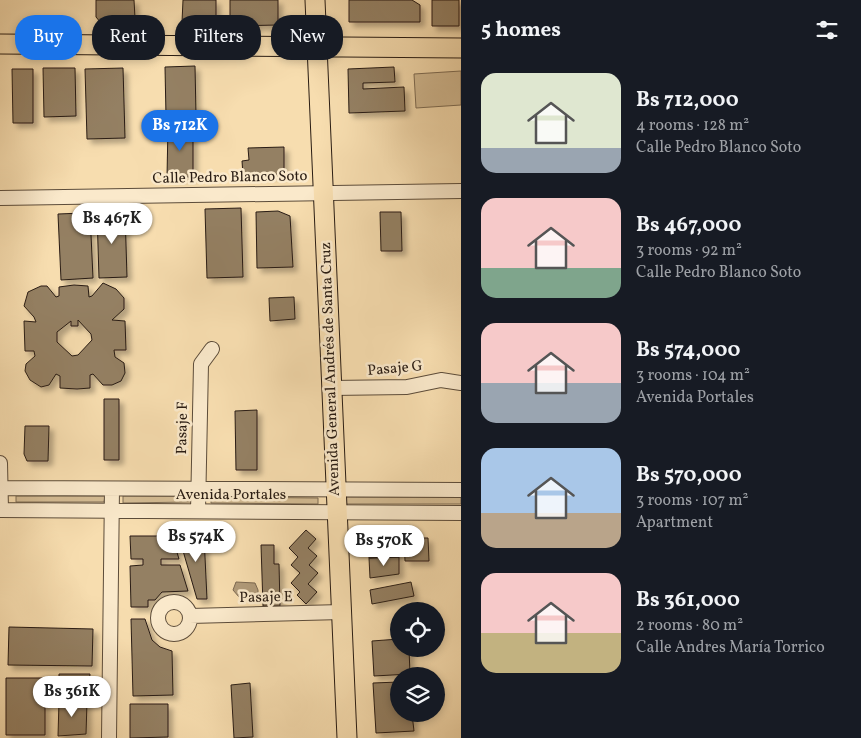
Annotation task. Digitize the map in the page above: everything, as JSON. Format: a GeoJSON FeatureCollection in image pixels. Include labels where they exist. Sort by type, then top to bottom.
{"type":"FeatureCollection","features":[{"type":"Feature","properties":{"kind":"main road","name":"Avenida General Andrés de Santa Cruz"},"geometry":{"type":"LineString","coordinates":[[315,0],[315,15]]}},
{"type":"Feature","properties":{"kind":"main road"},"geometry":{"type":"LineString","coordinates":[[0,44],[271,46]]}},
{"type":"Feature","properties":{"kind":"main road"},"geometry":{"type":"LineString","coordinates":[[343,46],[461,48]]}},
{"type":"Feature","properties":{"kind":"main road","name":"Avenida General Andrés de Santa Cruz"},"geometry":{"type":"LineString","coordinates":[[317,60],[347,738]]}},
{"type":"Feature","properties":{"kind":"street","name":"Calle Pedro Blanco Soto"},"geometry":{"type":"LineString","coordinates":[[0,198],[461,192]]}},
{"type":"Feature","properties":{"kind":"street","name":"Pasaje F"},"geometry":{"type":"LineString","coordinates":[[198,511],[201,364],[212,349]]}},
{"type":"Feature","properties":{"kind":"street","name":"Pasaje G"},"geometry":{"type":"LineString","coordinates":[[332,388],[407,387],[441,380],[461,383]]}},
{"type":"Feature","properties":{"kind":"street"},"geometry":{"type":"LineString","coordinates":[[0,463],[0,510]]}},
{"type":"Feature","properties":{"kind":"street","name":"Avenida Portales"},"geometry":{"type":"LineString","coordinates":[[0,488],[461,490]]}},
{"type":"Feature","properties":{"kind":"street"},"geometry":{"type":"LineString","coordinates":[[109,738],[112,489]]}},
{"type":"Feature","properties":{"kind":"street","name":"Avenida Portales"},"geometry":{"type":"LineString","coordinates":[[0,510],[461,513]]}},
{"type":"Feature","properties":{"kind":"street","name":"Pasaje E"},"geometry":{"type":"LineString","coordinates":[[190,616],[342,612]]}},
{"type":"Feature","properties":{"kind":"shaded area"},"geometry":{"type":"Polygon","coordinates":[[[461,71],[461,105],[416,108],[414,74],[461,71]]]}},
{"type":"Feature","properties":{"kind":"shaded area"},"geometry":{"type":"Polygon","coordinates":[[[16,496],[105,496],[104,502],[16,502],[16,496]]]}},
{"type":"Feature","properties":{"kind":"shaded area"},"geometry":{"type":"Polygon","coordinates":[[[123,496],[191,496],[191,502],[123,503],[123,496]]]}},
{"type":"Feature","properties":{"kind":"shaded area"},"geometry":{"type":"Polygon","coordinates":[[[211,497],[318,498],[318,504],[211,503],[211,497]]]}},
{"type":"Feature","properties":{"kind":"shaded area"},"geometry":{"type":"Polygon","coordinates":[[[344,497],[461,497],[461,504],[344,504],[344,497]]]}},
{"type":"Feature","properties":{"kind":"shaded area"},"geometry":{"type":"Polygon","coordinates":[[[236,582],[255,583],[258,594],[253,598],[239,597],[233,590],[236,582]]]}},
{"type":"Feature","properties":{"kind":"building"},"geometry":{"type":"Polygon","coordinates":[[[96,0],[134,0],[135,15],[96,15],[96,0]]]}},
{"type":"Feature","properties":{"kind":"building"},"geometry":{"type":"Polygon","coordinates":[[[183,0],[216,0],[216,15],[182,15],[183,0]]]}},
{"type":"Feature","properties":{"kind":"building"},"geometry":{"type":"Polygon","coordinates":[[[230,0],[278,0],[278,15],[271,15],[271,25],[261,25],[261,15],[230,15],[230,0]]]}},
{"type":"Feature","properties":{"kind":"building"},"geometry":{"type":"Polygon","coordinates":[[[349,0],[412,0],[420,5],[420,22],[349,22],[349,0]]]}},
{"type":"Feature","properties":{"kind":"building"},"geometry":{"type":"Polygon","coordinates":[[[432,0],[459,0],[459,26],[432,26],[432,0]]]}},
{"type":"Feature","properties":{"kind":"building"},"geometry":{"type":"Polygon","coordinates":[[[195,66],[196,115],[166,116],[165,67],[195,66]]]}},
{"type":"Feature","properties":{"kind":"building"},"geometry":{"type":"Polygon","coordinates":[[[394,67],[395,82],[363,83],[363,89],[404,87],[405,111],[349,113],[348,69],[394,67]]]}},
{"type":"Feature","properties":{"kind":"building"},"geometry":{"type":"Polygon","coordinates":[[[43,68],[75,68],[76,116],[44,117],[43,68]]]}},
{"type":"Feature","properties":{"kind":"building"},"geometry":{"type":"Polygon","coordinates":[[[123,68],[125,138],[87,139],[85,69],[123,68]]]}},
{"type":"Feature","properties":{"kind":"building"},"geometry":{"type":"Polygon","coordinates":[[[12,69],[33,69],[33,123],[13,123],[12,69]]]}},
{"type":"Feature","properties":{"kind":"building"},"geometry":{"type":"Polygon","coordinates":[[[168,126],[193,126],[193,177],[167,177],[168,126]]]}},
{"type":"Feature","properties":{"kind":"building"},"geometry":{"type":"Polygon","coordinates":[[[284,147],[284,174],[243,175],[242,161],[249,160],[248,148],[284,147]]]}},
{"type":"Feature","properties":{"kind":"building"},"geometry":{"type":"Polygon","coordinates":[[[241,208],[243,277],[207,278],[205,209],[241,208]]]}},
{"type":"Feature","properties":{"kind":"building"},"geometry":{"type":"Polygon","coordinates":[[[278,211],[290,216],[293,267],[257,268],[256,212],[278,211]]]}},
{"type":"Feature","properties":{"kind":"building"},"geometry":{"type":"Polygon","coordinates":[[[125,212],[127,277],[99,278],[97,213],[125,212]]]}},
{"type":"Feature","properties":{"kind":"building"},"geometry":{"type":"Polygon","coordinates":[[[380,212],[401,212],[402,251],[381,251],[380,212]]]}},
{"type":"Feature","properties":{"kind":"building"},"geometry":{"type":"Polygon","coordinates":[[[90,213],[93,278],[61,280],[58,214],[90,213]]]}},
{"type":"Feature","properties":{"kind":"building"},"geometry":{"type":"Polygon","coordinates":[[[103,283],[116,289],[124,298],[124,309],[112,320],[125,321],[126,350],[114,350],[115,357],[124,363],[125,373],[121,381],[112,385],[103,385],[93,374],[90,375],[90,388],[77,389],[60,388],[60,376],[56,374],[49,385],[41,387],[30,380],[25,371],[26,364],[35,356],[34,351],[25,351],[24,321],[36,322],[24,306],[28,292],[41,286],[47,286],[56,297],[59,296],[59,287],[74,285],[88,286],[89,297],[103,283]],[[78,320],[78,326],[71,326],[71,321],[57,332],[57,342],[72,356],[78,355],[92,340],[91,334],[78,320]]]}},
{"type":"Feature","properties":{"kind":"building"},"geometry":{"type":"Polygon","coordinates":[[[294,297],[295,319],[270,321],[269,298],[294,297]]]}},
{"type":"Feature","properties":{"kind":"building"},"geometry":{"type":"Polygon","coordinates":[[[104,399],[119,399],[119,460],[104,460],[104,399]]]}},
{"type":"Feature","properties":{"kind":"building"},"geometry":{"type":"Polygon","coordinates":[[[257,410],[257,470],[236,470],[235,411],[257,410]]]}},
{"type":"Feature","properties":{"kind":"building"},"geometry":{"type":"Polygon","coordinates":[[[25,426],[49,426],[48,461],[27,461],[24,454],[25,426]]]}},
{"type":"Feature","properties":{"kind":"building"},"geometry":{"type":"Polygon","coordinates":[[[306,530],[316,539],[308,548],[317,556],[309,565],[318,573],[308,584],[317,592],[306,604],[297,595],[300,592],[291,583],[300,573],[291,565],[298,557],[289,548],[306,530]]]}},
{"type":"Feature","properties":{"kind":"building"},"geometry":{"type":"Polygon","coordinates":[[[130,536],[172,536],[179,559],[161,559],[161,565],[180,565],[188,591],[162,592],[155,600],[148,600],[148,607],[131,607],[130,566],[143,565],[143,559],[131,559],[130,536]]]}},
{"type":"Feature","properties":{"kind":"building"},"geometry":{"type":"Polygon","coordinates":[[[204,536],[207,599],[197,599],[179,537],[204,536]]]}},
{"type":"Feature","properties":{"kind":"building"},"geometry":{"type":"Polygon","coordinates":[[[404,538],[428,538],[429,561],[405,561],[404,538]]]}},
{"type":"Feature","properties":{"kind":"building"},"geometry":{"type":"Polygon","coordinates":[[[398,540],[399,557],[369,558],[368,541],[398,540]]]}},
{"type":"Feature","properties":{"kind":"building"},"geometry":{"type":"Polygon","coordinates":[[[261,545],[274,545],[274,564],[279,564],[280,606],[263,606],[261,545]]]}},
{"type":"Feature","properties":{"kind":"building"},"geometry":{"type":"Polygon","coordinates":[[[399,557],[399,574],[370,578],[369,558],[399,557]]]}},
{"type":"Feature","properties":{"kind":"building"},"geometry":{"type":"Polygon","coordinates":[[[411,582],[414,596],[372,604],[370,590],[411,582]]]}},
{"type":"Feature","properties":{"kind":"building"},"geometry":{"type":"Polygon","coordinates":[[[131,619],[145,619],[152,640],[160,647],[172,651],[173,695],[133,696],[131,619]]]}},
{"type":"Feature","properties":{"kind":"building"},"geometry":{"type":"Polygon","coordinates":[[[9,627],[93,629],[92,666],[8,665],[9,627]]]}},
{"type":"Feature","properties":{"kind":"building"},"geometry":{"type":"Polygon","coordinates":[[[390,640],[390,657],[409,657],[410,667],[390,667],[390,675],[374,676],[372,641],[390,640]]]}},
{"type":"Feature","properties":{"kind":"building"},"geometry":{"type":"Polygon","coordinates":[[[59,674],[90,674],[89,687],[59,688],[59,674]]]}},
{"type":"Feature","properties":{"kind":"building"},"geometry":{"type":"Polygon","coordinates":[[[6,678],[45,678],[45,735],[6,735],[6,678]]]}},
{"type":"Feature","properties":{"kind":"building"},"geometry":{"type":"Polygon","coordinates":[[[390,682],[390,722],[413,722],[414,731],[376,733],[373,683],[390,682]]]}},
{"type":"Feature","properties":{"kind":"building"},"geometry":{"type":"Polygon","coordinates":[[[250,683],[253,737],[234,738],[231,685],[250,683]]]}},
{"type":"Feature","properties":{"kind":"building"},"geometry":{"type":"Polygon","coordinates":[[[59,701],[87,702],[86,734],[58,736],[59,701]]]}},
{"type":"Feature","properties":{"kind":"building"},"geometry":{"type":"Polygon","coordinates":[[[130,704],[168,704],[168,737],[130,738],[130,704]]]}}]}
